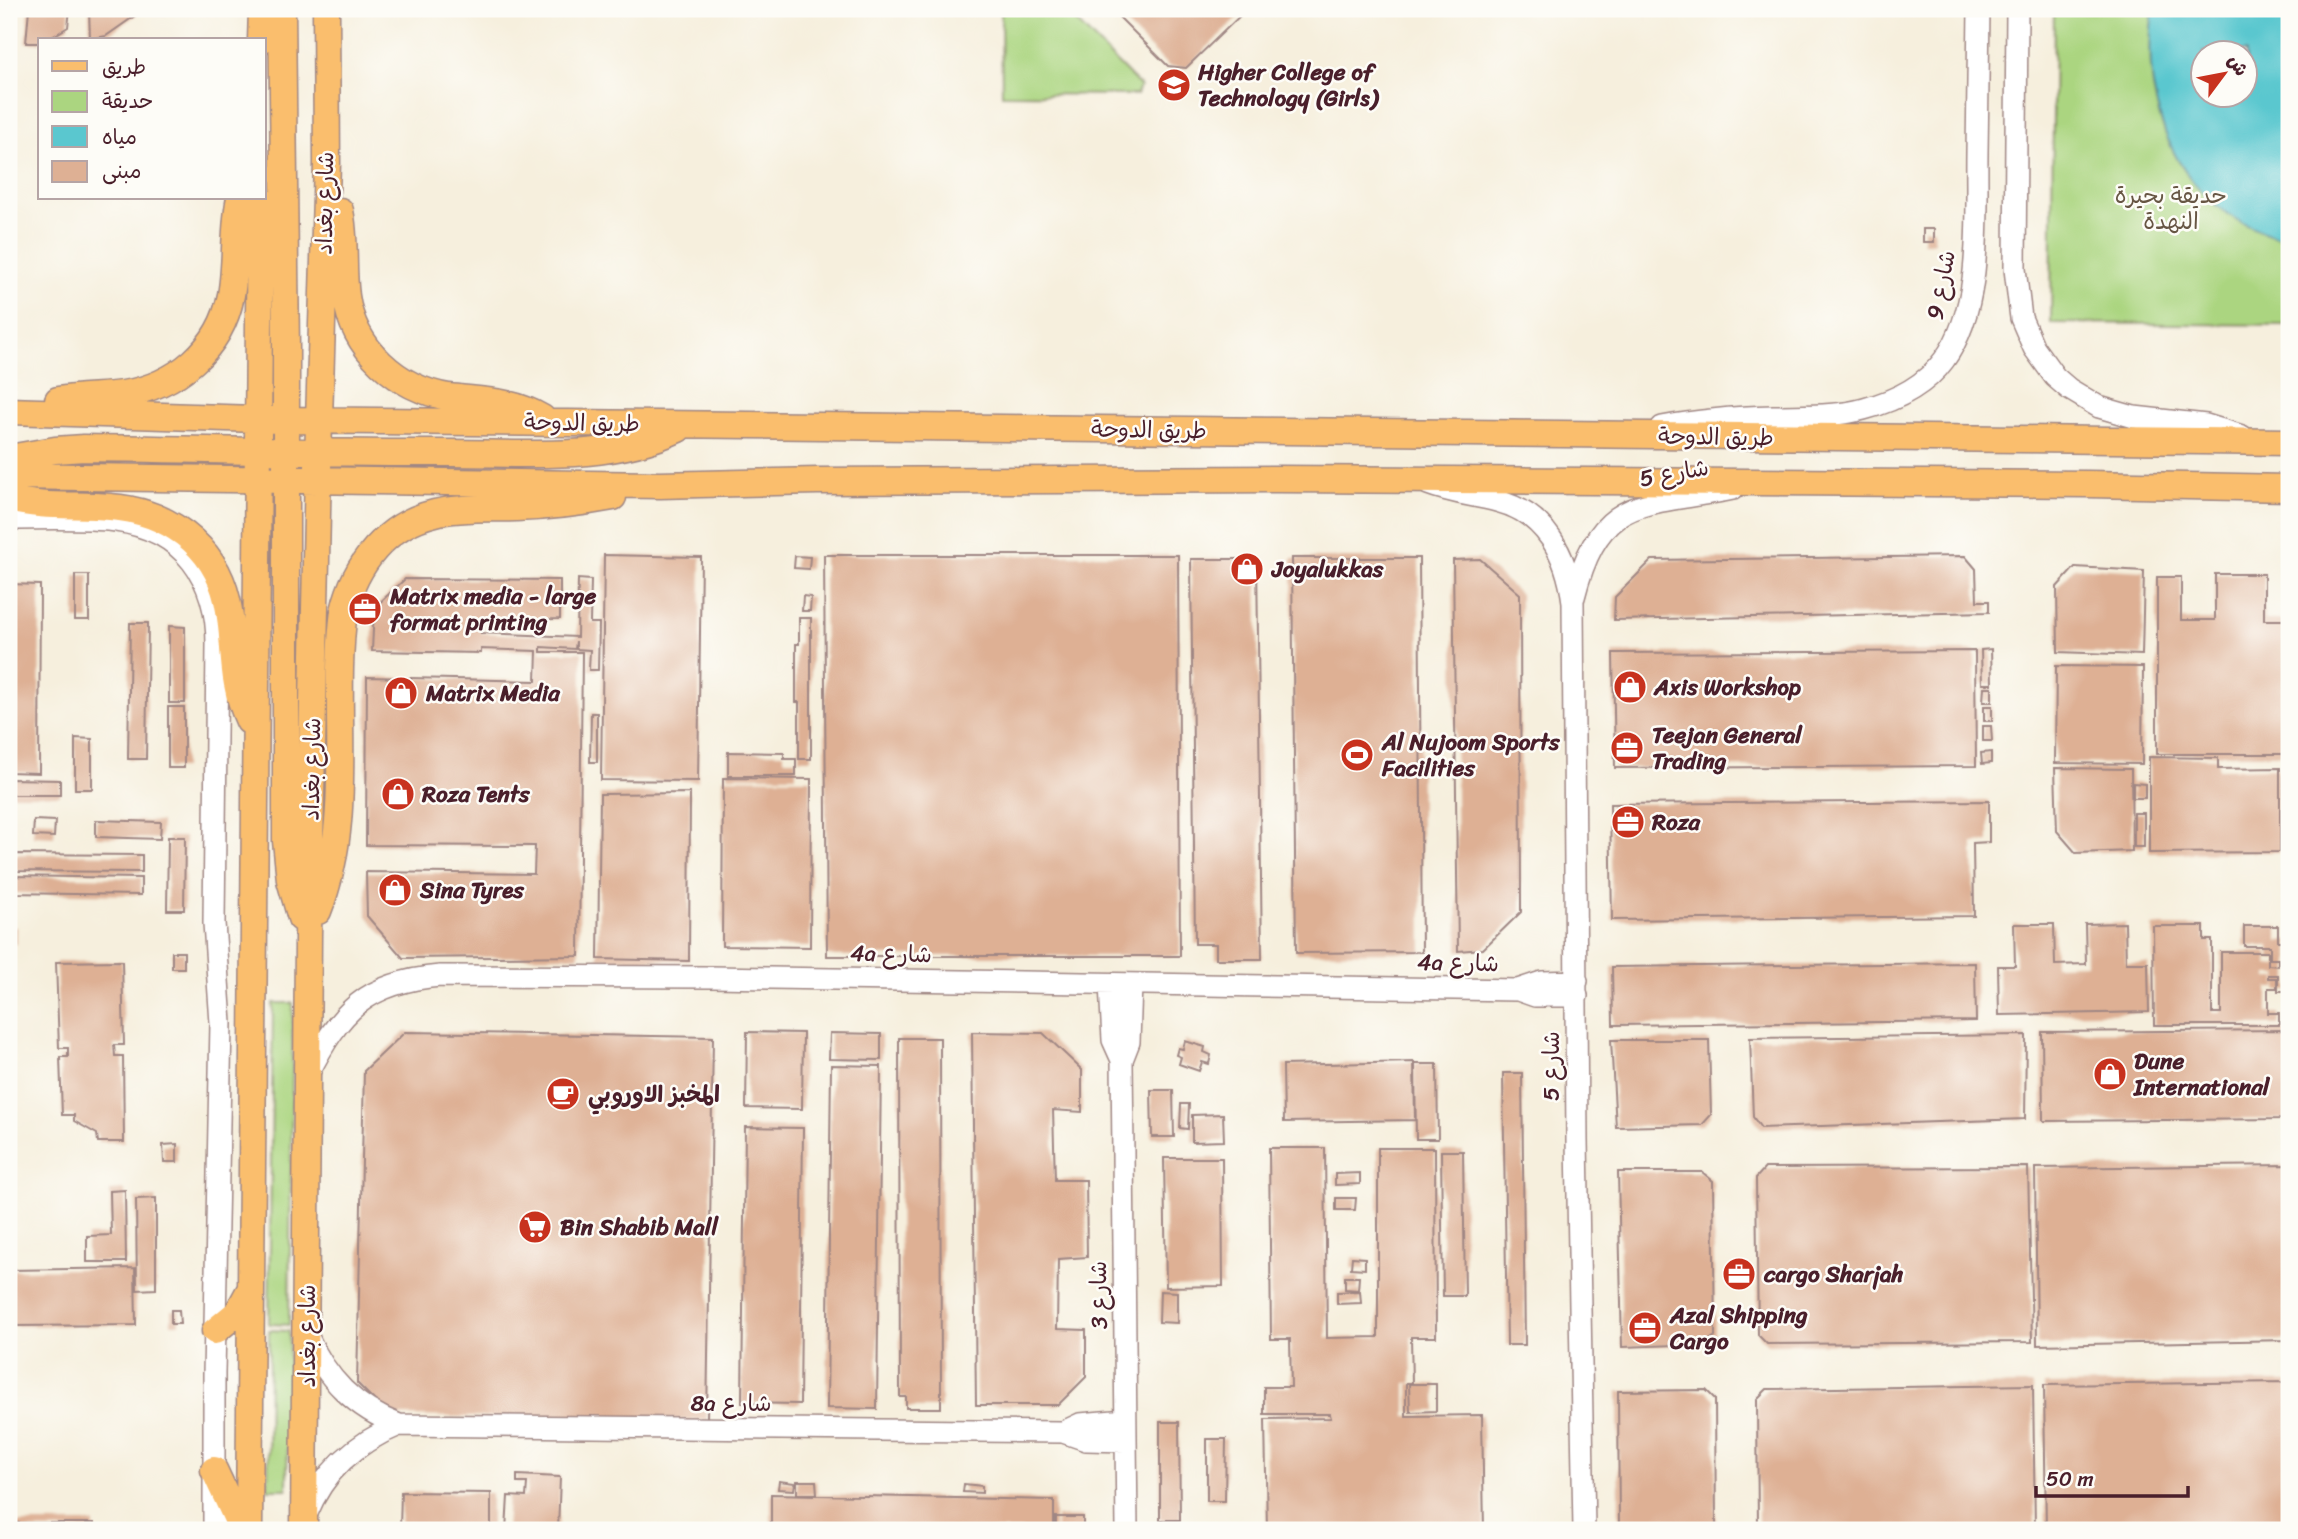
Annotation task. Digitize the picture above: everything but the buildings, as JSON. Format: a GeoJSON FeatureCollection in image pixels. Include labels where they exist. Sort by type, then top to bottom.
{"type":"FeatureCollection","features":[{"type":"Feature","properties":{"kind":"main road"},"geometry":{"type":"LineString","coordinates":[[261,38],[262,9]]}},
{"type":"Feature","properties":{"kind":"main road"},"geometry":{"type":"LineString","coordinates":[[282,9],[286,841],[290,880],[308,936]]}},
{"type":"Feature","properties":{"kind":"main road","name":"شارع بغداد"},"geometry":{"type":"LineString","coordinates":[[305,1524],[308,936],[327,163],[326,9]]}},
{"type":"Feature","properties":{"kind":"main road"},"geometry":{"type":"LineString","coordinates":[[327,163],[341,216],[347,304],[354,326],[370,352],[390,372],[425,391],[450,397],[508,403],[549,422]]}},
{"type":"Feature","properties":{"kind":"main road"},"geometry":{"type":"LineString","coordinates":[[16,411],[65,399],[139,391],[168,380],[197,360],[219,331],[231,296],[240,200]]}},
{"type":"Feature","properties":{"kind":"main road"},"geometry":{"type":"LineString","coordinates":[[249,1530],[260,200]]}},
{"type":"Feature","properties":{"kind":"main road","name":"طريق الدوحة"},"geometry":{"type":"LineString","coordinates":[[16,411],[286,420],[2289,442]]}},
{"type":"Feature","properties":{"kind":"main road"},"geometry":{"type":"LineString","coordinates":[[9,458],[84,448],[318,453],[593,453],[643,443],[690,424]]}},
{"type":"Feature","properties":{"kind":"main road","name":"طريق الدوحة"},"geometry":{"type":"LineString","coordinates":[[9,476],[660,485],[817,481],[1419,481],[2289,488]]}},
{"type":"Feature","properties":{"kind":"main road"},"geometry":{"type":"LineString","coordinates":[[308,936],[323,895],[335,843],[340,781],[344,611],[354,579],[372,552],[401,527],[434,513],[570,504],[660,485]]}},
{"type":"Feature","properties":{"kind":"main road"},"geometry":{"type":"LineString","coordinates":[[9,499],[40,505],[127,509],[164,521],[197,543],[216,570],[223,586],[230,620],[236,686],[255,732]]}},
{"type":"Feature","properties":{"kind":"main road"},"geometry":{"type":"LineString","coordinates":[[215,1331],[238,1312],[252,1287]]}},
{"type":"Feature","properties":{"kind":"main road"},"geometry":{"type":"LineString","coordinates":[[214,1471],[242,1530]]}},
{"type":"Feature","properties":{"kind":"street","name":"شارع 9"},"geometry":{"type":"LineString","coordinates":[[1629,436],[1716,419],[1862,410],[1897,398],[1914,388],[1944,361],[1962,325],[1973,278],[1979,9]]}},
{"type":"Feature","properties":{"kind":"street"},"geometry":{"type":"LineString","coordinates":[[2017,9],[2015,269],[2021,318],[2034,348],[2055,377],[2099,407],[2134,416],[2206,425],[2257,442]]}},
{"type":"Feature","properties":{"kind":"street","name":"شارع 5"},"geometry":{"type":"LineString","coordinates":[[1419,481],[1458,494],[1495,500],[1526,513],[1539,523],[1558,548],[1570,582],[1573,602],[1584,1530]]}},
{"type":"Feature","properties":{"kind":"street","name":"شارع 5"},"geometry":{"type":"LineString","coordinates":[[1573,602],[1583,566],[1595,540],[1603,529],[1625,511],[1651,502],[1709,494],[1756,482]]}},
{"type":"Feature","properties":{"kind":"street"},"geometry":{"type":"LineString","coordinates":[[9,519],[102,520],[143,528],[185,553],[204,580],[215,609],[217,644],[214,923],[221,1023],[214,1530]]}},
{"type":"Feature","properties":{"kind":"street","name":"4a شارع"},"geometry":{"type":"LineString","coordinates":[[307,1076],[341,1019],[370,995],[387,986],[414,978],[440,976],[711,977],[1518,990],[1542,982],[1577,989]]}},
{"type":"Feature","properties":{"kind":"street","name":"شارع 3"},"geometry":{"type":"LineString","coordinates":[[1121,984],[1114,1040],[1122,1059],[1127,1530]]}},
{"type":"Feature","properties":{"kind":"street","name":"8a شارع"},"geometry":{"type":"LineString","coordinates":[[307,1335],[324,1369],[349,1397],[381,1418],[399,1425],[1063,1432],[1086,1440],[1125,1431]]}},
{"type":"Feature","properties":{"kind":"street","name":"8a شارع"},"geometry":{"type":"LineString","coordinates":[[305,1524],[322,1482],[348,1453],[372,1437],[399,1425]]}},
{"type":"Feature","properties":{"kind":"green space"},"geometry":{"type":"Polygon","coordinates":[[[1001,9],[1064,9],[1140,86],[1137,95],[1002,94],[1001,9]]]}},
{"type":"Feature","properties":{"kind":"green space","name":"حديقة بحيرة النهدة"},"geometry":{"type":"Polygon","coordinates":[[[2054,9],[2289,9],[2289,325],[2051,323],[2054,9]]]}},
{"type":"Feature","properties":{"kind":"green space"},"geometry":{"type":"Polygon","coordinates":[[[273,1003],[293,1003],[289,1325],[269,1324],[273,1003]]]}},
{"type":"Feature","properties":{"kind":"green space"},"geometry":{"type":"Polygon","coordinates":[[[269,1330],[289,1331],[287,1489],[268,1489],[269,1330]]]}},
{"type":"Feature","properties":{"kind":"water"},"geometry":{"type":"Polygon","coordinates":[[[2153,9],[2289,9],[2289,239],[2251,227],[2219,208],[2194,183],[2174,154],[2161,120],[2153,84],[2150,47],[2153,9]]]}},
{"type":"Feature","properties":{"kind":"place","name":"Higher College of Technology (Girls)"},"geometry":{"type":"Point","coordinates":[1174,85]}},
{"type":"Feature","properties":{"kind":"place","name":"Joyalukkas"},"geometry":{"type":"Point","coordinates":[1247,569]}},
{"type":"Feature","properties":{"kind":"place","name":"Matrix media - large format printing"},"geometry":{"type":"Point","coordinates":[365,609]}},
{"type":"Feature","properties":{"kind":"place","name":"Axis Workshop"},"geometry":{"type":"Point","coordinates":[1630,687]}},
{"type":"Feature","properties":{"kind":"place","name":"Matrix Media"},"geometry":{"type":"Point","coordinates":[401,693]}},
{"type":"Feature","properties":{"kind":"place","name":"Teejan General Trading"},"geometry":{"type":"Point","coordinates":[1627,748]}},
{"type":"Feature","properties":{"kind":"place","name":"Al Nujoom Sports Facilities"},"geometry":{"type":"Point","coordinates":[1357,755]}},
{"type":"Feature","properties":{"kind":"place","name":"Roza Tents"},"geometry":{"type":"Point","coordinates":[398,794]}},
{"type":"Feature","properties":{"kind":"place","name":"Roza"},"geometry":{"type":"Point","coordinates":[1628,822]}},
{"type":"Feature","properties":{"kind":"place","name":"Sina Tyres"},"geometry":{"type":"Point","coordinates":[395,890]}},
{"type":"Feature","properties":{"kind":"place","name":"Dune International"},"geometry":{"type":"Point","coordinates":[2110,1074]}},
{"type":"Feature","properties":{"kind":"place","name":"المخبز الاوروبي"},"geometry":{"type":"Point","coordinates":[563,1094]}},
{"type":"Feature","properties":{"kind":"place","name":"Bin Shabib Mall"},"geometry":{"type":"Point","coordinates":[535,1227]}},
{"type":"Feature","properties":{"kind":"place","name":"cargo Sharjah"},"geometry":{"type":"Point","coordinates":[1739,1274]}},
{"type":"Feature","properties":{"kind":"place","name":"Azal Shipping Cargo"},"geometry":{"type":"Point","coordinates":[1645,1328]}}]}
